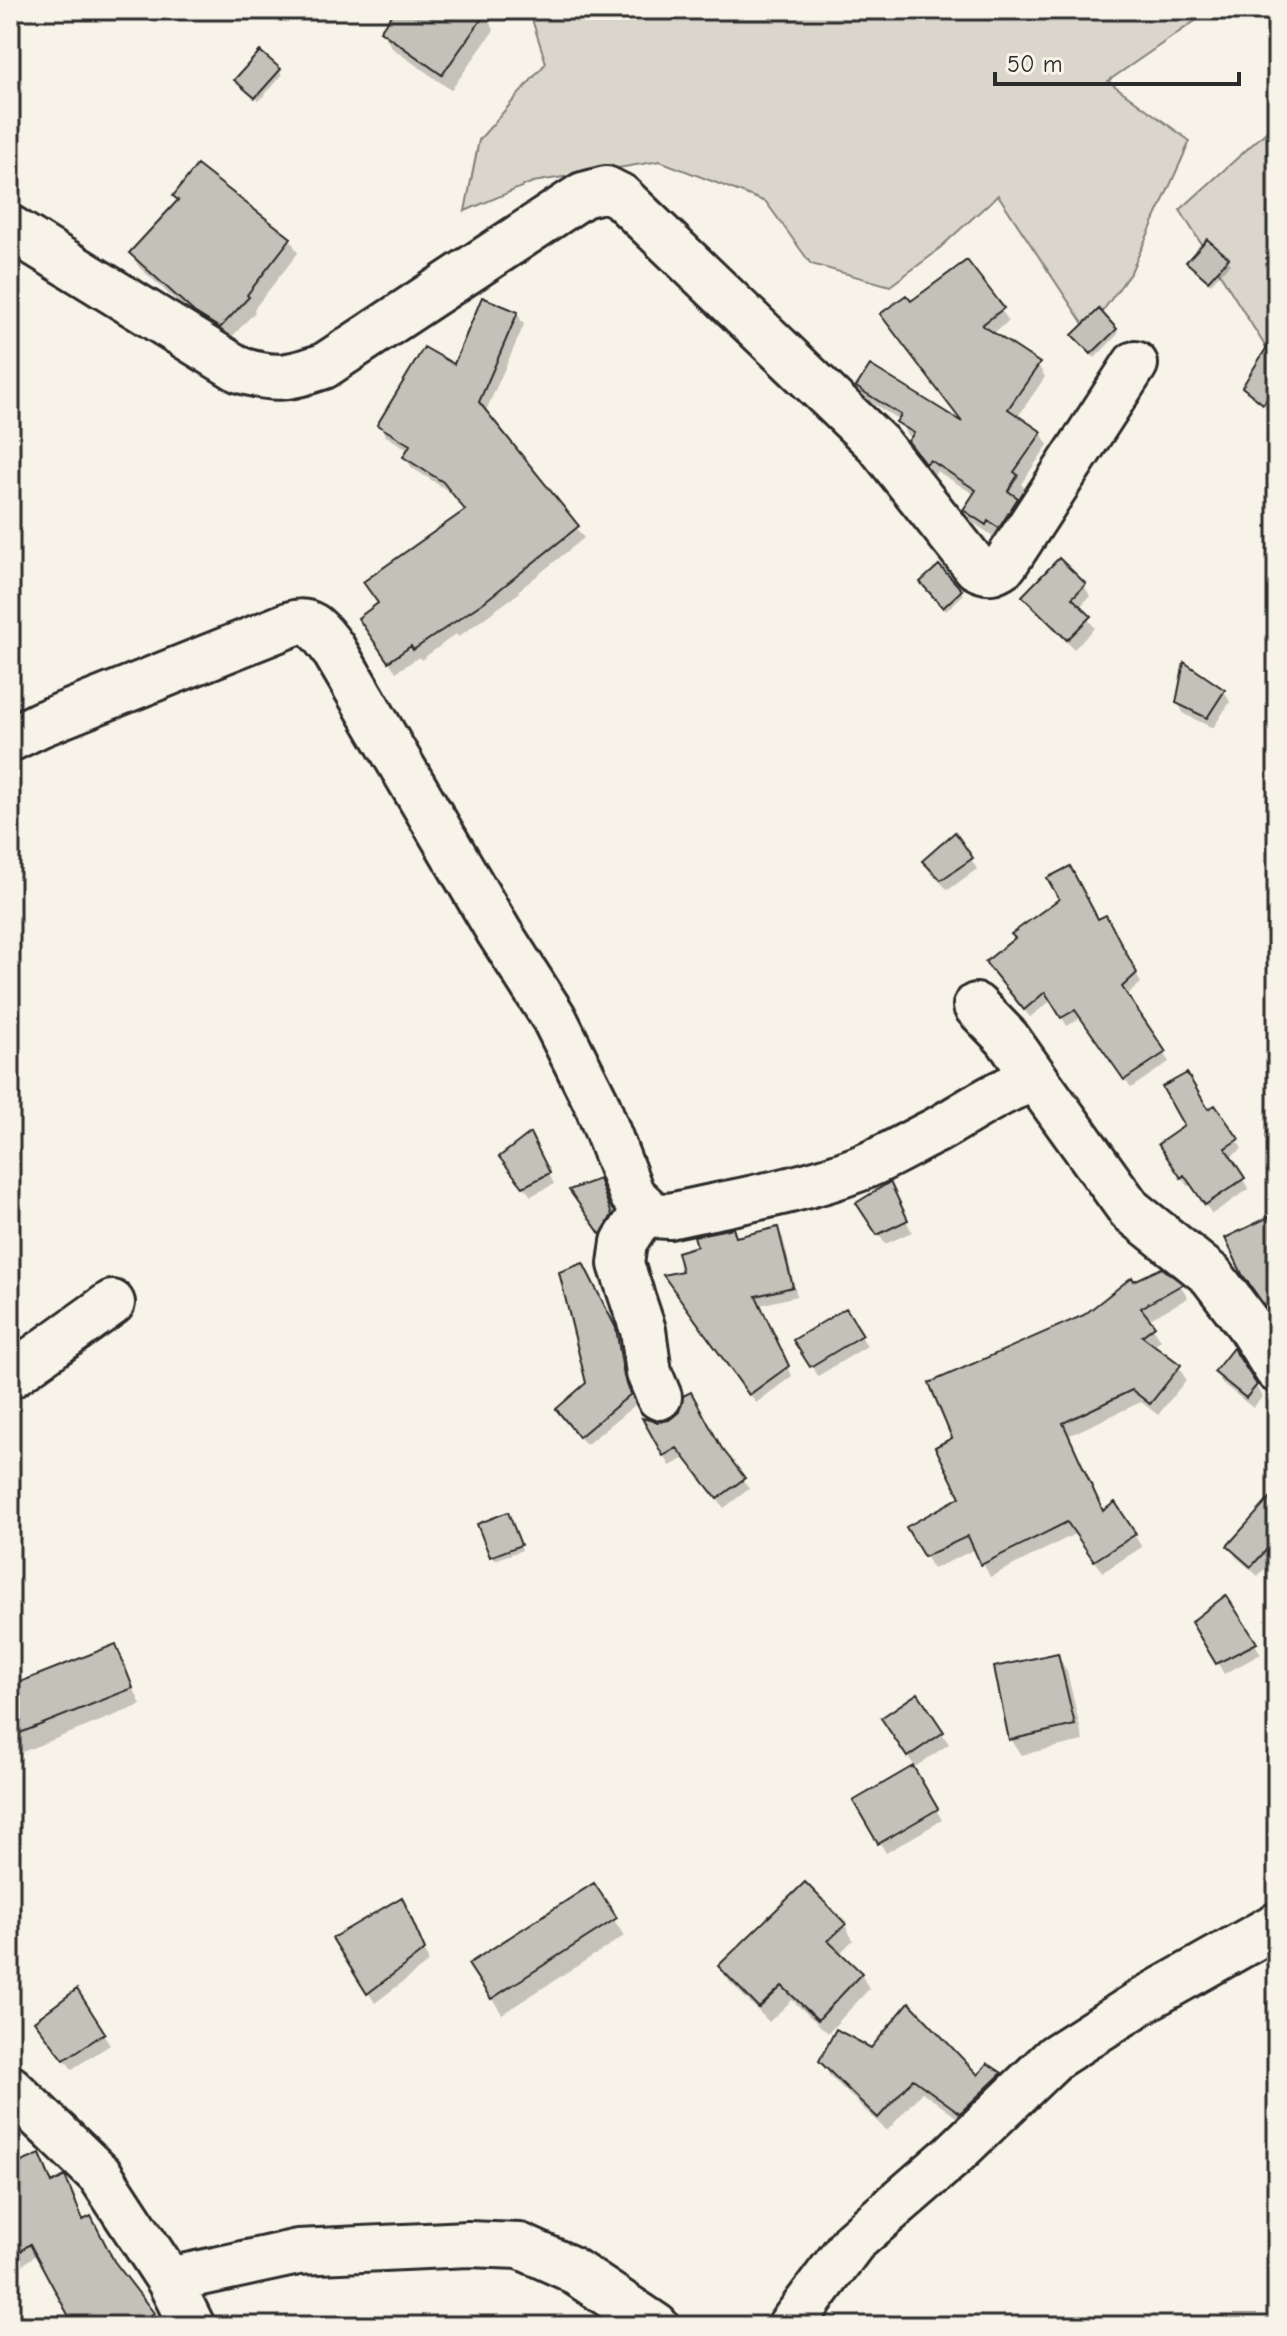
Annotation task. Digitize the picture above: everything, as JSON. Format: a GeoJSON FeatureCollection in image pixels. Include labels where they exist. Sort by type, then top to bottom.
{"type":"FeatureCollection","features":[{"type":"Feature","properties":{"kind":"street"},"geometry":{"type":"LineString","coordinates":[[10,228],[240,370],[267,378],[297,375],[324,366],[583,195],[606,189],[620,196],[878,444],[976,567],[986,573],[997,571],[1005,564],[1135,364]]}},
{"type":"Feature","properties":{"kind":"street"},"geometry":{"type":"LineString","coordinates":[[10,739],[291,624],[301,621],[312,625],[332,647],[499,932],[554,1018],[596,1102],[627,1186],[637,1202],[658,1217],[759,1197],[860,1168],[961,1118],[1016,1085],[1038,1082]]}},
{"type":"Feature","properties":{"kind":"street"},"geometry":{"type":"LineString","coordinates":[[976,1006],[1007,1038],[1130,1210],[1211,1275],[1248,1324],[1277,1370]]}},
{"type":"Feature","properties":{"kind":"street"},"geometry":{"type":"LineString","coordinates":[[645,1210],[624,1242],[621,1264],[643,1330],[649,1373],[659,1397]]}},
{"type":"Feature","properties":{"kind":"street"},"geometry":{"type":"LineString","coordinates":[[10,1376],[112,1303]]}},
{"type":"Feature","properties":{"kind":"street"},"geometry":{"type":"LineString","coordinates":[[790,2326],[854,2241],[951,2157],[1055,2057],[1149,1997],[1277,1925]]}},
{"type":"Feature","properties":{"kind":"street"},"geometry":{"type":"LineString","coordinates":[[10,2088],[101,2176],[169,2280],[192,2326]]}},
{"type":"Feature","properties":{"kind":"street"},"geometry":{"type":"LineString","coordinates":[[169,2280],[298,2252],[468,2244],[520,2246],[569,2268],[656,2326]]}},
{"type":"Feature","properties":{"kind":"shaded area"},"geometry":{"type":"Polygon","coordinates":[[[529,10],[1211,10],[1108,81],[1190,141],[1131,272],[1088,331],[998,195],[932,255],[890,286],[811,264],[766,202],[660,161],[533,182],[465,211],[479,140],[546,63],[529,10]]]}},
{"type":"Feature","properties":{"kind":"shaded area"},"geometry":{"type":"Polygon","coordinates":[[[1277,122],[1277,365],[1180,210],[1277,122]]]}},
{"type":"Feature","properties":{"kind":"building"},"geometry":{"type":"Polygon","coordinates":[[[395,10],[488,10],[442,75],[380,31],[395,10]]]}},
{"type":"Feature","properties":{"kind":"building"},"geometry":{"type":"Polygon","coordinates":[[[260,51],[281,69],[255,98],[234,80],[260,51]]]}},
{"type":"Feature","properties":{"kind":"building"},"geometry":{"type":"Polygon","coordinates":[[[197,165],[291,238],[247,295],[249,297],[220,328],[194,312],[129,253],[178,200],[173,196],[197,165]]]}},
{"type":"Feature","properties":{"kind":"building"},"geometry":{"type":"Polygon","coordinates":[[[1207,239],[1229,258],[1208,281],[1186,262],[1207,239]]]}},
{"type":"Feature","properties":{"kind":"building"},"geometry":{"type":"Polygon","coordinates":[[[967,260],[1004,308],[982,325],[1040,363],[1008,409],[1042,432],[1014,472],[1018,475],[1008,491],[1018,498],[999,528],[988,521],[986,525],[963,510],[976,490],[930,460],[926,464],[908,441],[914,433],[896,422],[901,415],[856,387],[870,365],[962,422],[880,314],[906,295],[911,301],[967,260]]]}},
{"type":"Feature","properties":{"kind":"building"},"geometry":{"type":"Polygon","coordinates":[[[482,297],[518,312],[479,402],[579,526],[484,602],[413,650],[411,646],[388,662],[358,618],[378,603],[363,582],[465,510],[443,482],[403,457],[410,445],[377,425],[424,347],[454,364],[482,297]]]}},
{"type":"Feature","properties":{"kind":"building"},"geometry":{"type":"Polygon","coordinates":[[[1099,309],[1117,329],[1091,354],[1072,335],[1099,309]]]}},
{"type":"Feature","properties":{"kind":"building"},"geometry":{"type":"Polygon","coordinates":[[[1277,331],[1277,386],[1263,404],[1242,387],[1277,331]]]}},
{"type":"Feature","properties":{"kind":"building"},"geometry":{"type":"Polygon","coordinates":[[[1059,558],[1086,584],[1072,598],[1091,616],[1067,640],[1022,596],[1059,558]]]}},
{"type":"Feature","properties":{"kind":"building"},"geometry":{"type":"Polygon","coordinates":[[[939,565],[962,590],[943,608],[920,582],[939,565]]]}},
{"type":"Feature","properties":{"kind":"building"},"geometry":{"type":"Polygon","coordinates":[[[1184,662],[1225,690],[1207,718],[1176,703],[1184,662]]]}},
{"type":"Feature","properties":{"kind":"building"},"geometry":{"type":"Polygon","coordinates":[[[955,832],[973,858],[941,880],[922,861],[955,832]]]}},
{"type":"Feature","properties":{"kind":"building"},"geometry":{"type":"Polygon","coordinates":[[[1070,866],[1098,919],[1106,915],[1137,973],[1122,987],[1166,1052],[1124,1080],[1075,1010],[1061,1018],[1045,992],[1024,1010],[985,962],[1015,938],[1011,934],[1059,899],[1047,878],[1070,866]]]}},
{"type":"Feature","properties":{"kind":"building"},"geometry":{"type":"Polygon","coordinates":[[[1187,1073],[1208,1109],[1215,1105],[1239,1139],[1225,1148],[1245,1178],[1205,1205],[1184,1175],[1181,1178],[1158,1144],[1184,1126],[1162,1087],[1187,1073]]]}},
{"type":"Feature","properties":{"kind":"building"},"geometry":{"type":"Polygon","coordinates":[[[530,1133],[550,1173],[523,1187],[499,1157],[530,1133]]]}},
{"type":"Feature","properties":{"kind":"building"},"geometry":{"type":"Polygon","coordinates":[[[599,1179],[612,1215],[601,1235],[569,1190],[599,1179]]]}},
{"type":"Feature","properties":{"kind":"building"},"geometry":{"type":"Polygon","coordinates":[[[890,1182],[908,1220],[877,1235],[856,1203],[890,1182]]]}},
{"type":"Feature","properties":{"kind":"building"},"geometry":{"type":"Polygon","coordinates":[[[1277,1213],[1277,1323],[1242,1274],[1225,1238],[1277,1213]]]}},
{"type":"Feature","properties":{"kind":"building"},"geometry":{"type":"Polygon","coordinates":[[[778,1227],[793,1287],[756,1296],[789,1366],[749,1395],[663,1275],[682,1271],[677,1252],[697,1246],[694,1236],[733,1228],[736,1237],[778,1227]]]}},
{"type":"Feature","properties":{"kind":"building"},"geometry":{"type":"Polygon","coordinates":[[[583,1263],[616,1328],[624,1377],[631,1394],[579,1437],[556,1409],[586,1383],[559,1272],[583,1263]]]}},
{"type":"Feature","properties":{"kind":"building"},"geometry":{"type":"Polygon","coordinates":[[[1162,1268],[1183,1284],[1141,1308],[1155,1326],[1142,1336],[1181,1365],[1150,1404],[1132,1390],[1063,1423],[1103,1511],[1115,1502],[1136,1534],[1094,1561],[1067,1522],[981,1565],[968,1536],[924,1557],[906,1527],[960,1497],[935,1447],[952,1438],[929,1383],[1084,1315],[1132,1277],[1134,1281],[1162,1268]]]}},
{"type":"Feature","properties":{"kind":"building"},"geometry":{"type":"Polygon","coordinates":[[[846,1308],[863,1335],[810,1367],[793,1340],[846,1308]]]}},
{"type":"Feature","properties":{"kind":"building"},"geometry":{"type":"Polygon","coordinates":[[[1233,1348],[1257,1385],[1246,1398],[1214,1372],[1233,1348]]]}},
{"type":"Feature","properties":{"kind":"building"},"geometry":{"type":"Polygon","coordinates":[[[691,1392],[721,1447],[745,1478],[717,1499],[677,1448],[663,1456],[642,1418],[657,1422],[669,1420],[679,1412],[683,1396],[691,1392]]]}},
{"type":"Feature","properties":{"kind":"building"},"geometry":{"type":"Polygon","coordinates":[[[1277,1490],[1277,1538],[1251,1567],[1227,1546],[1277,1490]]]}},
{"type":"Feature","properties":{"kind":"building"},"geometry":{"type":"Polygon","coordinates":[[[508,1512],[521,1545],[490,1557],[477,1524],[508,1512]]]}},
{"type":"Feature","properties":{"kind":"building"},"geometry":{"type":"Polygon","coordinates":[[[1226,1595],[1257,1643],[1216,1664],[1191,1622],[1226,1595]]]}},
{"type":"Feature","properties":{"kind":"building"},"geometry":{"type":"Polygon","coordinates":[[[116,1644],[133,1688],[10,1737],[10,1686],[116,1644]]]}},
{"type":"Feature","properties":{"kind":"building"},"geometry":{"type":"Polygon","coordinates":[[[1058,1653],[1075,1725],[1009,1740],[994,1667],[1058,1653]]]}},
{"type":"Feature","properties":{"kind":"building"},"geometry":{"type":"Polygon","coordinates":[[[918,1693],[944,1732],[907,1757],[881,1718],[918,1693]]]}},
{"type":"Feature","properties":{"kind":"building"},"geometry":{"type":"Polygon","coordinates":[[[913,1766],[938,1809],[878,1844],[853,1801],[913,1766]]]}},
{"type":"Feature","properties":{"kind":"building"},"geometry":{"type":"Polygon","coordinates":[[[805,1882],[846,1924],[828,1941],[862,1973],[818,2020],[782,1986],[759,2008],[718,1966],[805,1882]]]}},
{"type":"Feature","properties":{"kind":"building"},"geometry":{"type":"Polygon","coordinates":[[[594,1883],[617,1918],[491,1999],[468,1964],[594,1883]]]}},
{"type":"Feature","properties":{"kind":"building"},"geometry":{"type":"Polygon","coordinates":[[[402,1897],[425,1950],[367,1994],[332,1938],[402,1897]]]}},
{"type":"Feature","properties":{"kind":"building"},"geometry":{"type":"Polygon","coordinates":[[[77,1989],[105,2033],[64,2060],[34,2021],[77,1989]]]}},
{"type":"Feature","properties":{"kind":"building"},"geometry":{"type":"Polygon","coordinates":[[[909,2002],[978,2075],[987,2063],[1002,2073],[960,2113],[913,2079],[878,2118],[819,2061],[836,2029],[871,2048],[909,2002]]]}},
{"type":"Feature","properties":{"kind":"building"},"geometry":{"type":"Polygon","coordinates":[[[40,2154],[52,2183],[65,2176],[83,2220],[91,2216],[114,2261],[154,2313],[136,2326],[74,2326],[30,2244],[10,2259],[10,2167],[40,2154]]]}}]}
